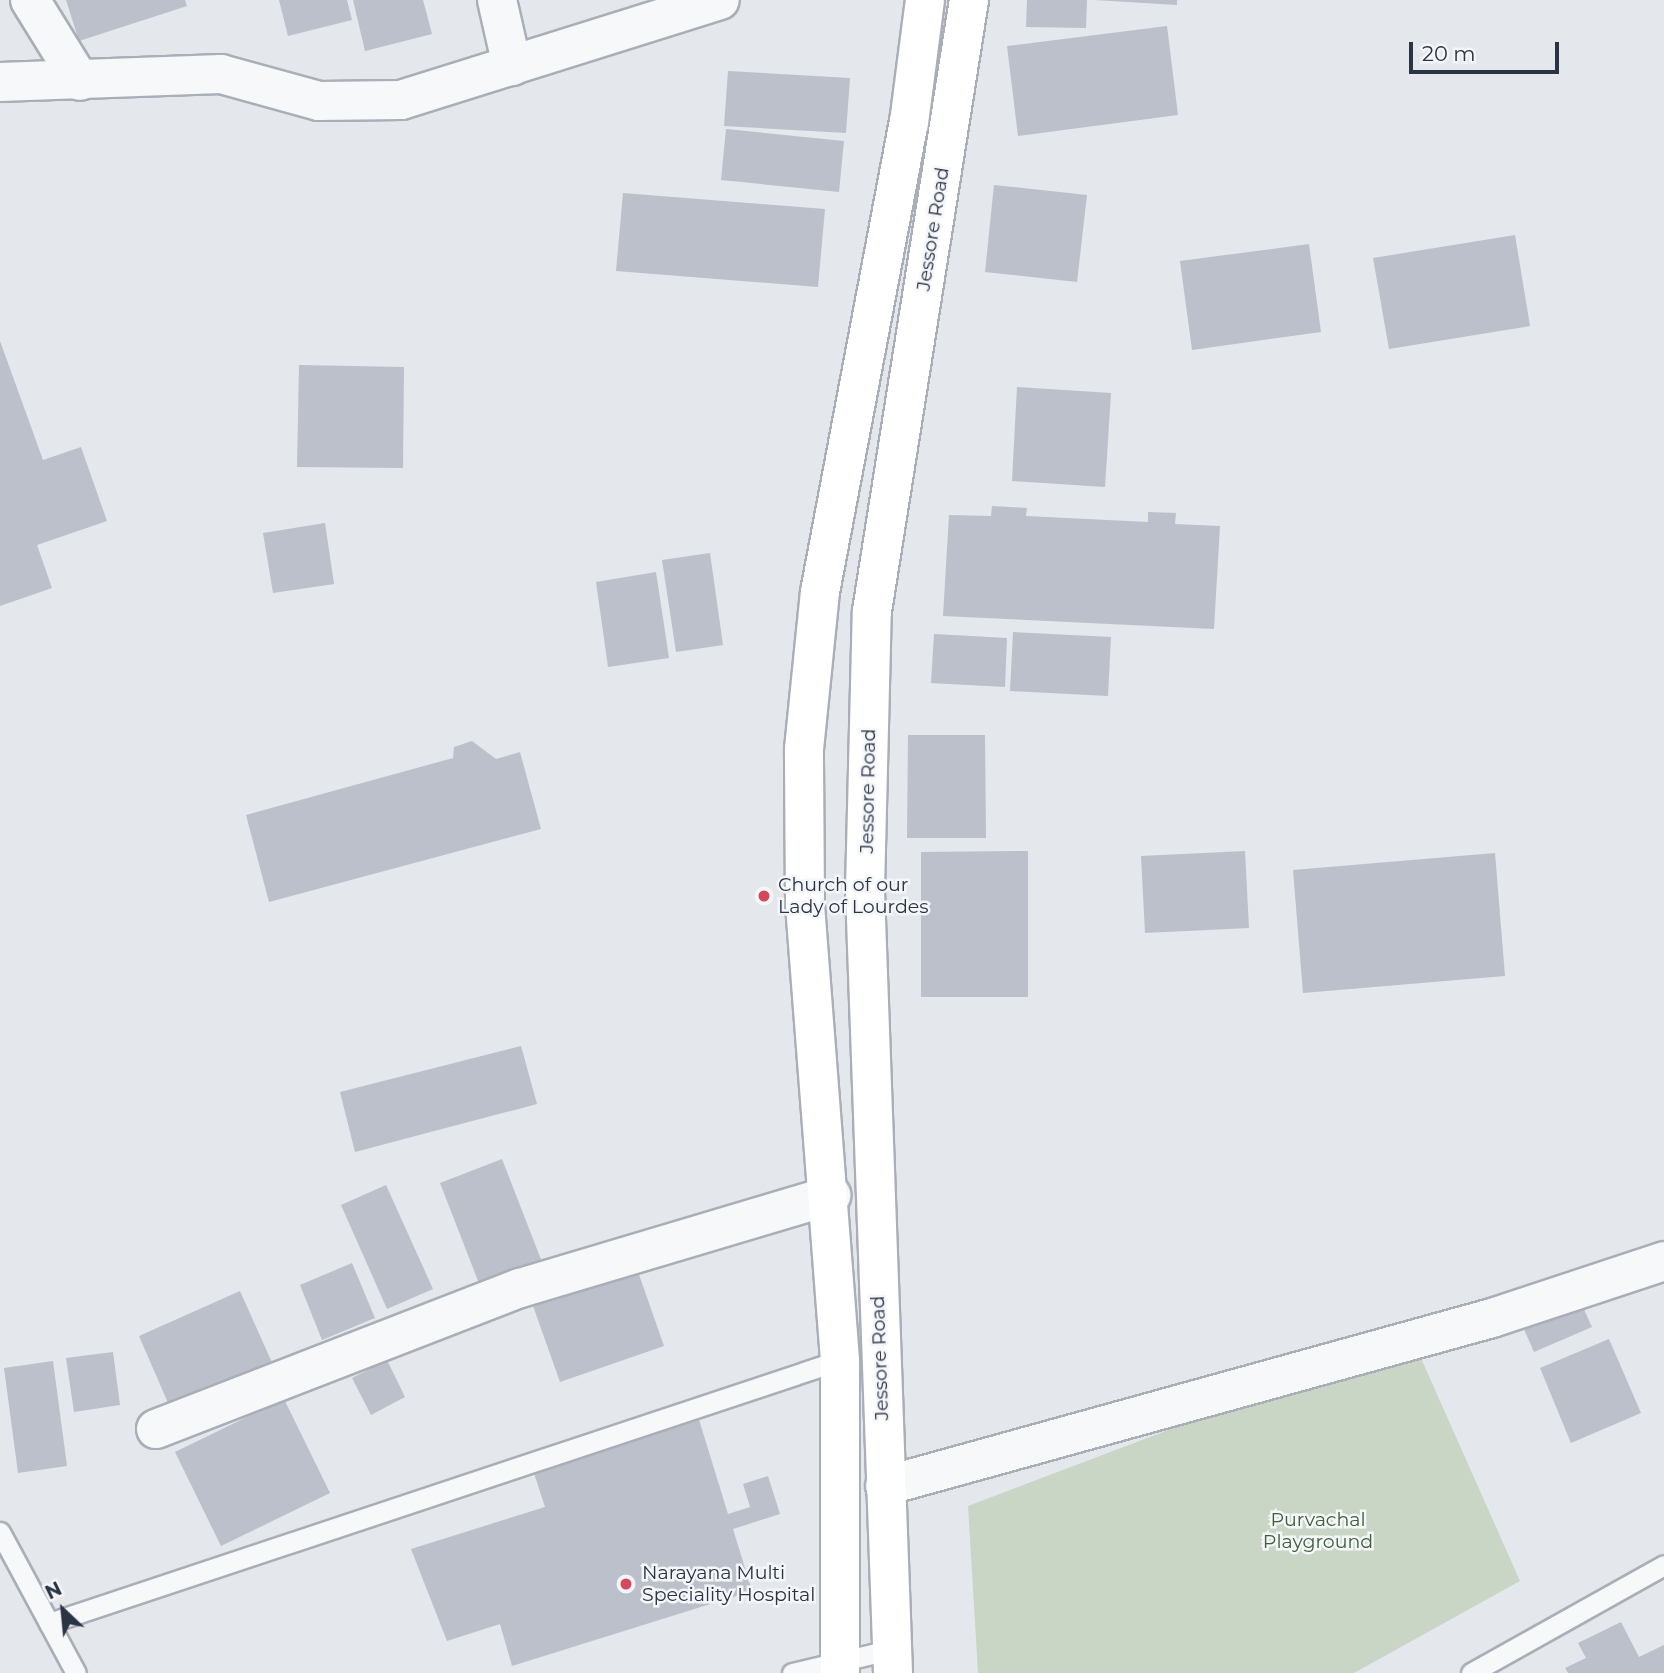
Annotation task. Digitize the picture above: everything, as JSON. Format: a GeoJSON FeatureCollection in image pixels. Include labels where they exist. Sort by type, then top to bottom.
{"type":"FeatureCollection","features":[{"type":"Feature","properties":{"kind":"highway"},"geometry":{"type":"LineString","coordinates":[[839,1667],[840,1360],[831,1195],[805,904],[804,749],[820,592],[909,123],[925,0]]}},
{"type":"Feature","properties":{"kind":"highway","name":"Jessore Road"},"geometry":{"type":"LineString","coordinates":[[893,1661],[865,890],[872,611],[969,0]]}},
{"type":"Feature","properties":{"kind":"street"},"geometry":{"type":"LineString","coordinates":[[30,0],[80,81]]}},
{"type":"Feature","properties":{"kind":"street"},"geometry":{"type":"LineString","coordinates":[[497,0],[512,66]]}},
{"type":"Feature","properties":{"kind":"street"},"geometry":{"type":"LineString","coordinates":[[0,82],[221,74],[318,102],[369,104],[436,92],[720,0]]}},
{"type":"Feature","properties":{"kind":"street"},"geometry":{"type":"LineString","coordinates":[[156,1429],[520,1288],[831,1195]]}},
{"type":"Feature","properties":{"kind":"street"},"geometry":{"type":"LineString","coordinates":[[885,1486],[1492,1318],[1664,1261]]}},
{"type":"Feature","properties":{"kind":"lane"},"geometry":{"type":"LineString","coordinates":[[49,1623],[840,1360]]}},
{"type":"Feature","properties":{"kind":"lane"},"geometry":{"type":"LineString","coordinates":[[0,1532],[76,1673]]}},
{"type":"Feature","properties":{"kind":"lane"},"geometry":{"type":"LineString","coordinates":[[1471,1673],[1664,1565]]}},
{"type":"Feature","properties":{"kind":"lane"},"geometry":{"type":"LineString","coordinates":[[792,1673],[893,1661]]}},
{"type":"Feature","properties":{"kind":"green space","name":"Purvachal Playground"},"geometry":{"type":"Polygon","coordinates":[[[1420,1356],[1520,1581],[1354,1673],[978,1673],[968,1506],[1208,1415],[1420,1356]]]}},
{"type":"Feature","properties":{"kind":"building"},"geometry":{"type":"Polygon","coordinates":[[[66,0],[185,0],[187,6],[79,41],[66,0]]]}},
{"type":"Feature","properties":{"kind":"building"},"geometry":{"type":"Polygon","coordinates":[[[279,0],[347,0],[352,20],[288,36],[279,0]]]}},
{"type":"Feature","properties":{"kind":"building"},"geometry":{"type":"Polygon","coordinates":[[[353,0],[423,0],[432,34],[365,51],[353,0]]]}},
{"type":"Feature","properties":{"kind":"building"},"geometry":{"type":"Polygon","coordinates":[[[1027,0],[1087,0],[1086,28],[1026,27],[1027,0]]]}},
{"type":"Feature","properties":{"kind":"building"},"geometry":{"type":"Polygon","coordinates":[[[1095,0],[1177,0],[1177,5],[1095,0]]]}},
{"type":"Feature","properties":{"kind":"building"},"geometry":{"type":"Polygon","coordinates":[[[1167,26],[1178,115],[1018,136],[1007,46],[1167,26]]]}},
{"type":"Feature","properties":{"kind":"building"},"geometry":{"type":"Polygon","coordinates":[[[728,71],[850,78],[846,133],[724,126],[728,71]]]}},
{"type":"Feature","properties":{"kind":"building"},"geometry":{"type":"Polygon","coordinates":[[[726,129],[844,141],[839,192],[721,180],[726,129]]]}},
{"type":"Feature","properties":{"kind":"building"},"geometry":{"type":"Polygon","coordinates":[[[994,185],[1087,195],[1077,282],[985,272],[994,185]]]}},
{"type":"Feature","properties":{"kind":"building"},"geometry":{"type":"Polygon","coordinates":[[[623,193],[825,209],[818,287],[616,271],[623,193]]]}},
{"type":"Feature","properties":{"kind":"building"},"geometry":{"type":"Polygon","coordinates":[[[1515,235],[1530,326],[1389,349],[1373,258],[1515,235]]]}},
{"type":"Feature","properties":{"kind":"building"},"geometry":{"type":"Polygon","coordinates":[[[1309,244],[1321,332],[1192,350],[1180,261],[1309,244]]]}},
{"type":"Feature","properties":{"kind":"building"},"geometry":{"type":"Polygon","coordinates":[[[0,341],[43,460],[81,447],[107,521],[37,545],[52,588],[0,606],[0,341]]]}},
{"type":"Feature","properties":{"kind":"building"},"geometry":{"type":"Polygon","coordinates":[[[299,365],[404,367],[403,468],[297,467],[299,365]]]}},
{"type":"Feature","properties":{"kind":"building"},"geometry":{"type":"Polygon","coordinates":[[[1017,387],[1111,393],[1105,487],[1012,481],[1017,387]]]}},
{"type":"Feature","properties":{"kind":"building"},"geometry":{"type":"Polygon","coordinates":[[[992,506],[1027,508],[1026,516],[1148,522],[1148,512],[1176,513],[1175,524],[1220,526],[1214,629],[943,616],[949,515],[991,516],[992,506]]]}},
{"type":"Feature","properties":{"kind":"building"},"geometry":{"type":"Polygon","coordinates":[[[325,523],[334,584],[273,593],[263,533],[325,523]]]}},
{"type":"Feature","properties":{"kind":"building"},"geometry":{"type":"Polygon","coordinates":[[[710,553],[723,645],[676,652],[662,560],[710,553]]]}},
{"type":"Feature","properties":{"kind":"building"},"geometry":{"type":"Polygon","coordinates":[[[656,572],[669,658],[608,667],[596,582],[656,572]]]}},
{"type":"Feature","properties":{"kind":"building"},"geometry":{"type":"Polygon","coordinates":[[[1013,632],[1111,637],[1108,696],[1010,691],[1013,632]]]}},
{"type":"Feature","properties":{"kind":"building"},"geometry":{"type":"Polygon","coordinates":[[[934,634],[1007,638],[1005,687],[931,683],[934,634]]]}},
{"type":"Feature","properties":{"kind":"building"},"geometry":{"type":"Polygon","coordinates":[[[908,735],[985,735],[986,838],[907,838],[908,735]]]}},
{"type":"Feature","properties":{"kind":"building"},"geometry":{"type":"Polygon","coordinates":[[[472,741],[496,759],[520,752],[541,829],[269,902],[246,815],[453,758],[454,747],[472,741]]]}},
{"type":"Feature","properties":{"kind":"building"},"geometry":{"type":"Polygon","coordinates":[[[1028,851],[1028,997],[921,997],[921,852],[1028,851]]]}},
{"type":"Feature","properties":{"kind":"building"},"geometry":{"type":"Polygon","coordinates":[[[1245,851],[1249,928],[1145,933],[1141,856],[1245,851]]]}},
{"type":"Feature","properties":{"kind":"building"},"geometry":{"type":"Polygon","coordinates":[[[1495,853],[1505,976],[1303,993],[1293,870],[1495,853]]]}},
{"type":"Feature","properties":{"kind":"building"},"geometry":{"type":"Polygon","coordinates":[[[521,1046],[537,1104],[355,1152],[340,1092],[521,1046]]]}},
{"type":"Feature","properties":{"kind":"building"},"geometry":{"type":"Polygon","coordinates":[[[502,1159],[542,1262],[480,1286],[440,1183],[502,1159]]]}},
{"type":"Feature","properties":{"kind":"building"},"geometry":{"type":"Polygon","coordinates":[[[386,1185],[433,1289],[387,1309],[341,1205],[386,1185]]]}},
{"type":"Feature","properties":{"kind":"building"},"geometry":{"type":"Polygon","coordinates":[[[352,1263],[375,1318],[322,1340],[300,1285],[352,1263]]]}},
{"type":"Feature","properties":{"kind":"building"},"geometry":{"type":"Polygon","coordinates":[[[636,1266],[664,1346],[560,1382],[532,1303],[636,1266]]]}},
{"type":"Feature","properties":{"kind":"building"},"geometry":{"type":"Polygon","coordinates":[[[240,1291],[274,1367],[172,1412],[139,1336],[240,1291]]]}},
{"type":"Feature","properties":{"kind":"building"},"geometry":{"type":"Polygon","coordinates":[[[1576,1292],[1592,1327],[1534,1352],[1519,1318],[1576,1292]]]}},
{"type":"Feature","properties":{"kind":"building"},"geometry":{"type":"Polygon","coordinates":[[[1609,1339],[1641,1413],[1571,1443],[1540,1368],[1609,1339]]]}},
{"type":"Feature","properties":{"kind":"building"},"geometry":{"type":"Polygon","coordinates":[[[113,1352],[120,1405],[74,1412],[66,1358],[113,1352]]]}},
{"type":"Feature","properties":{"kind":"building"},"geometry":{"type":"Polygon","coordinates":[[[387,1360],[405,1397],[371,1415],[352,1378],[387,1360]]]}},
{"type":"Feature","properties":{"kind":"building"},"geometry":{"type":"Polygon","coordinates":[[[53,1361],[67,1466],[18,1473],[4,1368],[53,1361]]]}},
{"type":"Feature","properties":{"kind":"building"},"geometry":{"type":"Polygon","coordinates":[[[284,1399],[330,1493],[221,1546],[175,1452],[284,1399]]]}},
{"type":"Feature","properties":{"kind":"building"},"geometry":{"type":"Polygon","coordinates":[[[697,1413],[728,1514],[750,1507],[743,1484],[768,1476],[780,1514],[733,1529],[752,1591],[512,1666],[500,1624],[447,1641],[411,1549],[545,1507],[531,1464],[697,1413]]]}},
{"type":"Feature","properties":{"kind":"building"},"geometry":{"type":"Polygon","coordinates":[[[1621,1622],[1639,1657],[1664,1645],[1664,1673],[1568,1673],[1565,1668],[1586,1658],[1578,1643],[1621,1622]]]}},
{"type":"Feature","properties":{"kind":"place","name":"Church of our Lady of Lourdes"},"geometry":{"type":"Point","coordinates":[764,896]}},
{"type":"Feature","properties":{"kind":"place","name":"Narayana Multi Speciality Hospital"},"geometry":{"type":"Point","coordinates":[626,1584]}}]}
